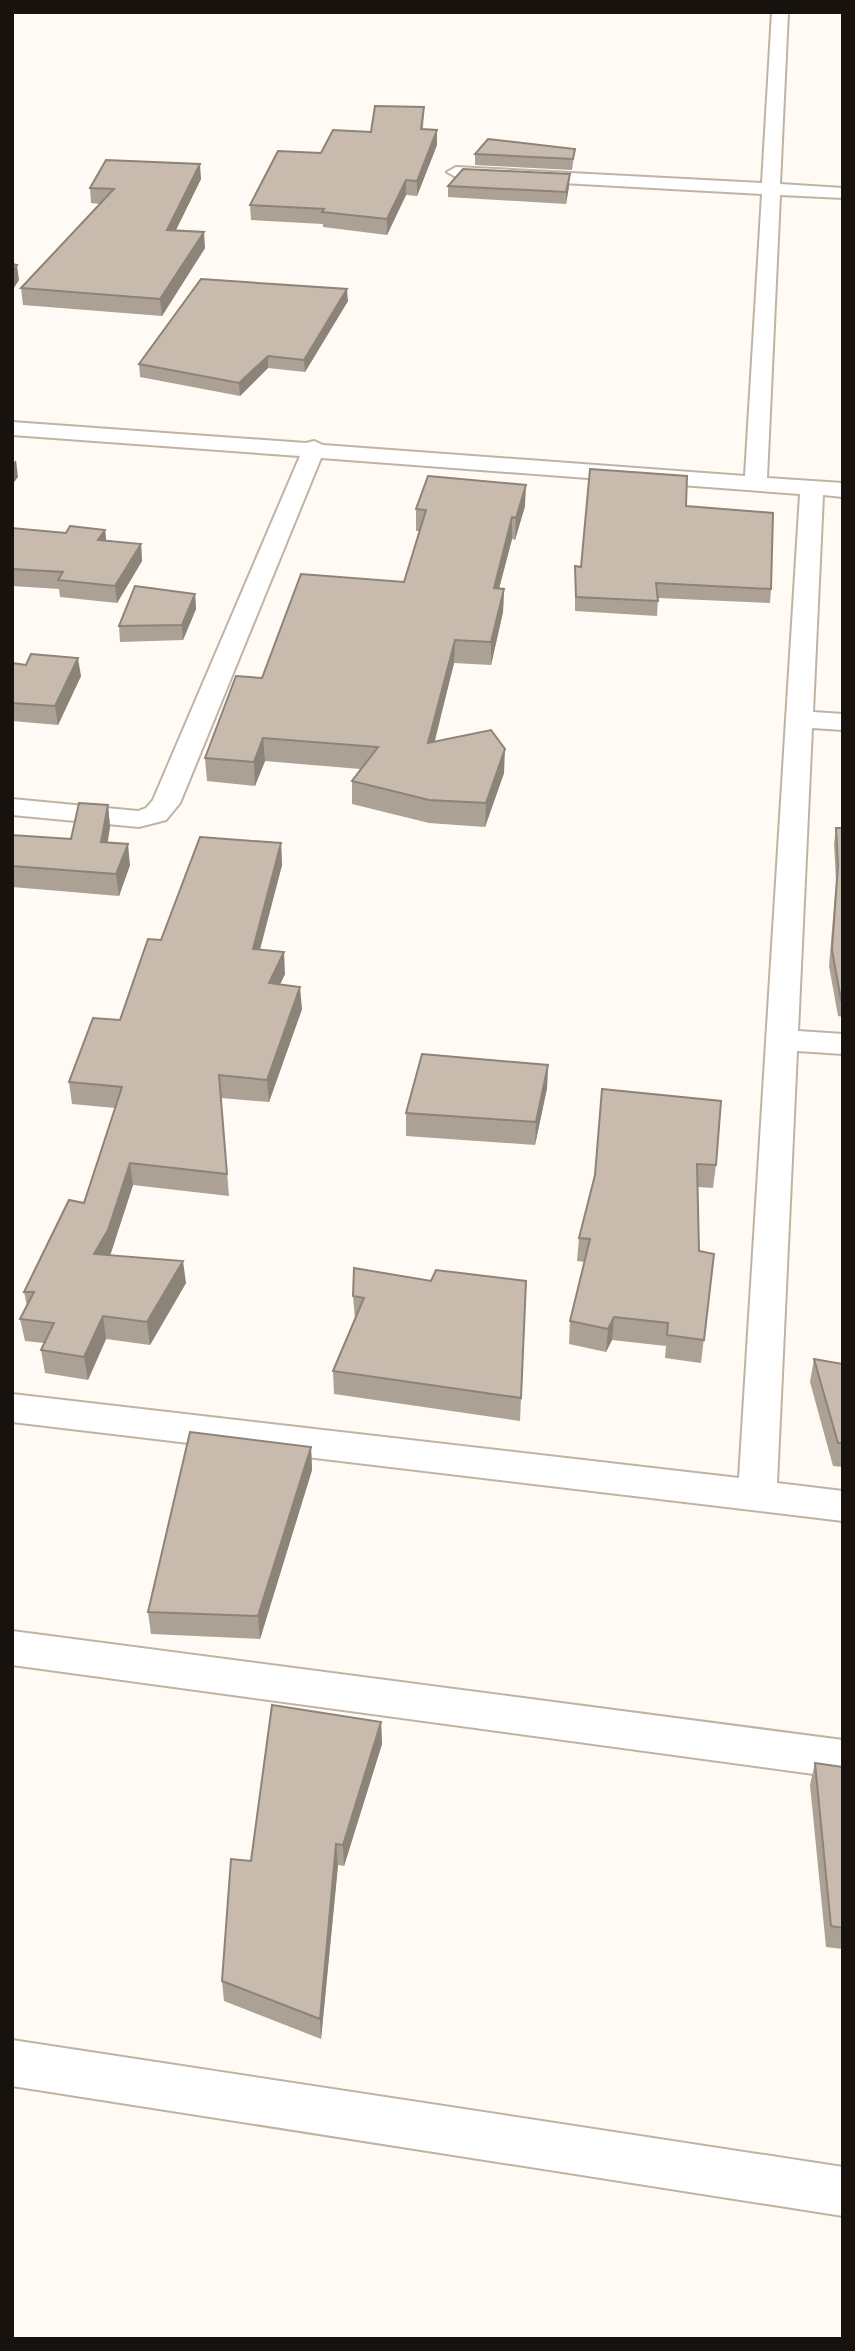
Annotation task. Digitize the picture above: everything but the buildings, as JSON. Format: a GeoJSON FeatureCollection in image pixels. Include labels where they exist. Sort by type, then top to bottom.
{"type":"FeatureCollection","features":[{"type":"Feature","properties":{"kind":"street"},"geometry":{"type":"LineString","coordinates":[[756,482],[780,12]]}},
{"type":"Feature","properties":{"kind":"street"},"geometry":{"type":"LineString","coordinates":[[457,172],[843,193]]}},
{"type":"Feature","properties":{"kind":"street"},"geometry":{"type":"LineString","coordinates":[[12,428],[843,490]]}},
{"type":"Feature","properties":{"kind":"street"},"geometry":{"type":"LineString","coordinates":[[12,807],[139,819],[156,814],[166,803],[314,449]]}},
{"type":"Feature","properties":{"kind":"street"},"geometry":{"type":"LineString","coordinates":[[757,1496],[812,487]]}},
{"type":"Feature","properties":{"kind":"street"},"geometry":{"type":"LineString","coordinates":[[800,719],[843,723]]}},
{"type":"Feature","properties":{"kind":"street"},"geometry":{"type":"LineString","coordinates":[[782,1040],[843,1044]]}},
{"type":"Feature","properties":{"kind":"street"},"geometry":{"type":"LineString","coordinates":[[12,1408],[843,1506]]}},
{"type":"Feature","properties":{"kind":"street"},"geometry":{"type":"LineString","coordinates":[[12,1648],[843,1759]]}},
{"type":"Feature","properties":{"kind":"street"},"geometry":{"type":"LineString","coordinates":[[12,2063],[843,2192]]}}]}
